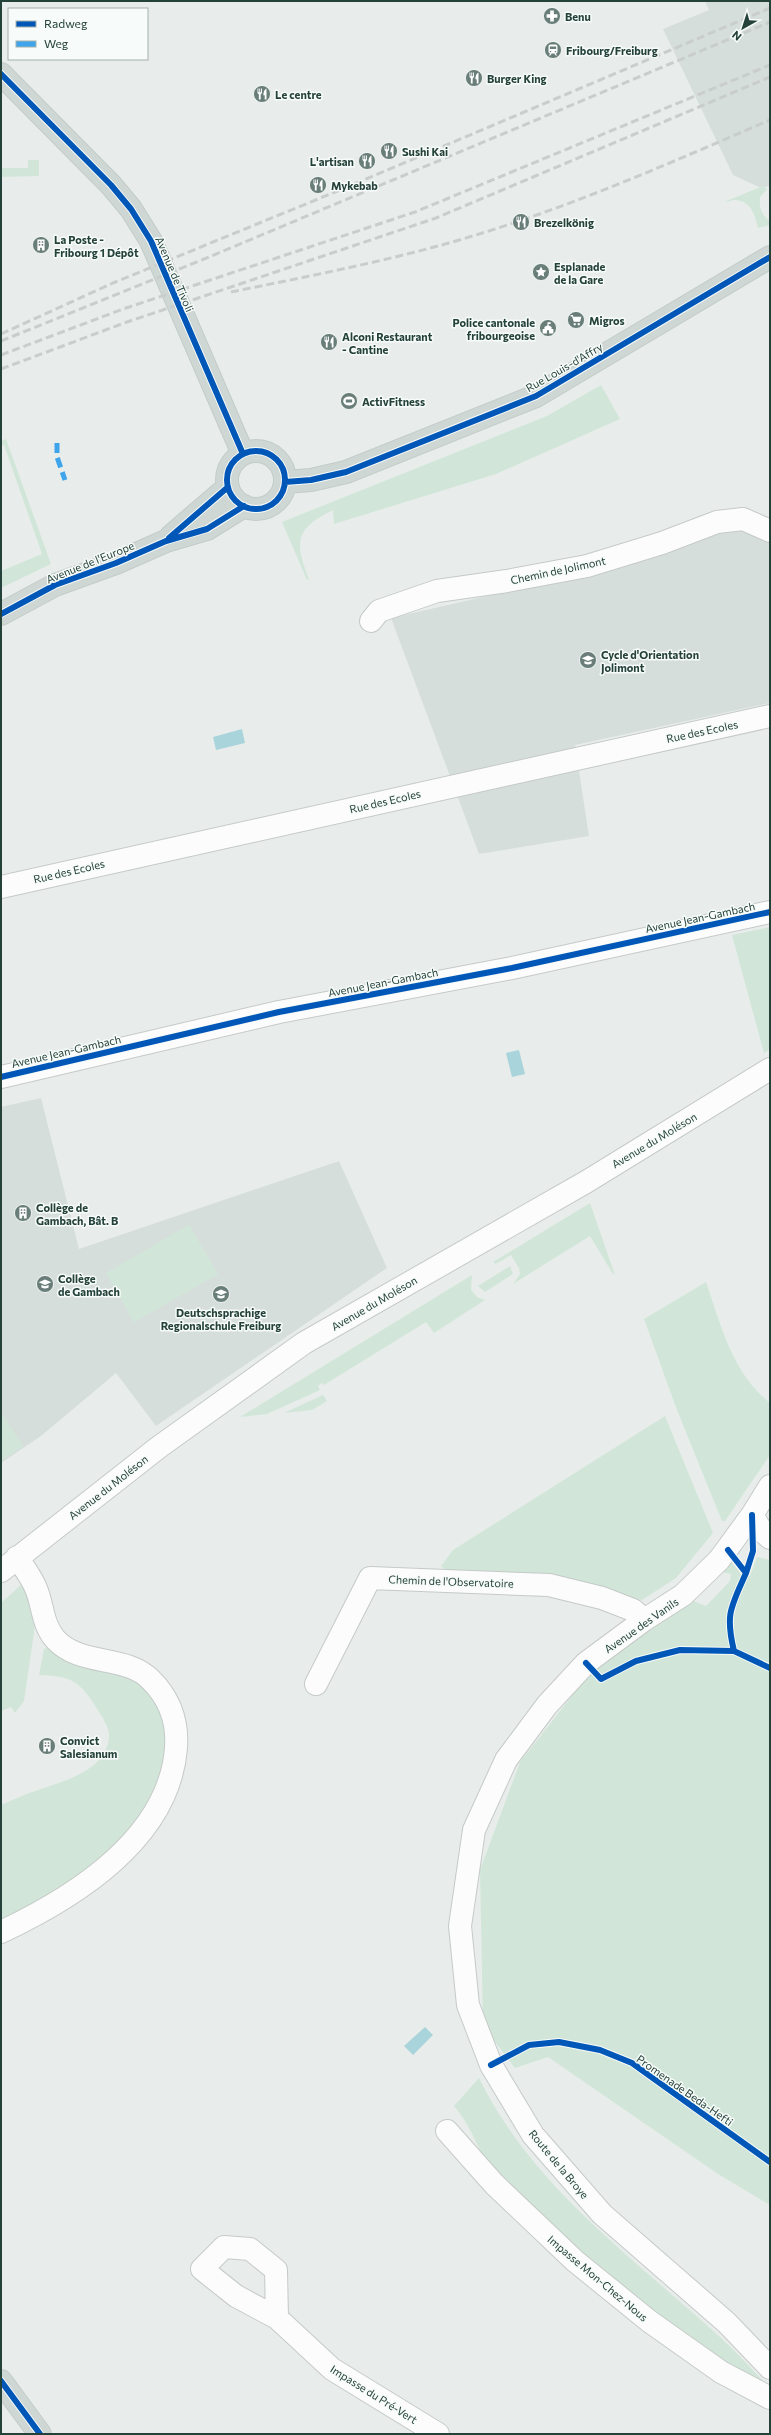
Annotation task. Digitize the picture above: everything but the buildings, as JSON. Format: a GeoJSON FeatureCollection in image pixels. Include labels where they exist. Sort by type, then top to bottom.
{"type":"FeatureCollection","features":[{"type":"Feature","properties":{"kind":"main road","name":"Avenue de Tivoli"},"geometry":{"type":"LineString","coordinates":[[1,74],[101,175],[131,209],[151,241],[243,454]]}},
{"type":"Feature","properties":{"kind":"main road","name":"Rue Louis-d'Affry"},"geometry":{"type":"LineString","coordinates":[[285,482],[311,480],[346,472],[536,396],[770,257]]}},
{"type":"Feature","properties":{"kind":"main road"},"geometry":{"type":"LineString","coordinates":[[257,451],[272,456],[282,467],[285,482],[281,495],[271,505],[258,509],[244,506],[235,500],[228,487],[230,468],[243,454],[257,451]]}},
{"type":"Feature","properties":{"kind":"main road","name":"Avenue de l'Europe"},"geometry":{"type":"LineString","coordinates":[[166,540],[228,487]]}},
{"type":"Feature","properties":{"kind":"main road","name":"Avenue de l'Europe"},"geometry":{"type":"LineString","coordinates":[[1,614],[55,586],[116,563],[166,540],[206,529],[244,506]]}},
{"type":"Feature","properties":{"kind":"main road"},"geometry":{"type":"LineString","coordinates":[[6,2390],[28,2434]]}},
{"type":"Feature","properties":{"kind":"main road"},"geometry":{"type":"LineString","coordinates":[[6,2390],[40,2434]]}},
{"type":"Feature","properties":{"kind":"street","name":"Chemin de Jolimont"},"geometry":{"type":"LineString","coordinates":[[370,621],[379,611],[437,591],[507,581],[587,566],[662,543],[717,522],[743,519],[770,531]]}},
{"type":"Feature","properties":{"kind":"street","name":"Rue des Ecoles"},"geometry":{"type":"LineString","coordinates":[[1,887],[770,716]]}},
{"type":"Feature","properties":{"kind":"street","name":"Avenue Jean-Gambach"},"geometry":{"type":"LineString","coordinates":[[1,1077],[279,1012],[512,968],[770,912]]}},
{"type":"Feature","properties":{"kind":"street","name":"Avenue du Moléson"},"geometry":{"type":"LineString","coordinates":[[9,1564],[159,1447],[304,1343],[586,1182],[770,1069]]}},
{"type":"Feature","properties":{"kind":"street","name":"Avenue des Vanils"},"geometry":{"type":"LineString","coordinates":[[506,1760],[547,1705],[586,1663],[644,1620],[683,1595],[719,1560],[752,1516],[770,1486]]}},
{"type":"Feature","properties":{"kind":"street"},"geometry":{"type":"LineString","coordinates":[[752,1516],[762,1531],[770,1538]]}},
{"type":"Feature","properties":{"kind":"street"},"geometry":{"type":"LineString","coordinates":[[1,1932],[52,1908],[87,1883],[152,1820],[168,1788],[175,1760],[177,1730],[171,1708],[163,1692],[149,1678],[131,1668],[88,1658],[69,1650],[55,1639],[44,1619],[37,1591],[9,1564]]}},
{"type":"Feature","properties":{"kind":"street","name":"Chemin de l'Observatoire"},"geometry":{"type":"LineString","coordinates":[[316,1684],[370,1578],[549,1585],[602,1598],[633,1610],[644,1620]]}},
{"type":"Feature","properties":{"kind":"street","name":"Route de la Broye"},"geometry":{"type":"LineString","coordinates":[[506,1760],[474,1830],[460,1926],[468,2005],[491,2065],[533,2135],[602,2214],[727,2323],[770,2368]]}},
{"type":"Feature","properties":{"kind":"street","name":"Impasse Mon-Chez-Nous"},"geometry":{"type":"LineString","coordinates":[[447,2131],[494,2184],[575,2261],[649,2321],[715,2368],[770,2398]]}},
{"type":"Feature","properties":{"kind":"street","name":"Impasse du Pré-Vert"},"geometry":{"type":"LineString","coordinates":[[278,2318],[332,2369],[438,2434]]}},
{"type":"Feature","properties":{"kind":"shaded area"},"geometry":{"type":"Polygon","coordinates":[[[705,1],[770,1],[770,186],[761,188],[733,175],[663,29],[709,10],[705,1]]]}},
{"type":"Feature","properties":{"kind":"shaded area","name":"Cycle d'Orientation Jolimont"},"geometry":{"type":"Polygon","coordinates":[[[741,530],[760,534],[770,541],[770,703],[575,745],[589,836],[479,854],[391,618],[619,566],[714,533],[741,530]]]}},
{"type":"Feature","properties":{"kind":"shaded area","name":"Deutschsprachige Regionalschule Freiburg"},"geometry":{"type":"Polygon","coordinates":[[[41,1098],[79,1249],[339,1161],[387,1268],[156,1426],[116,1373],[41,1436],[1,1463],[1,1107],[41,1098]]]}},
{"type":"Feature","properties":{"kind":"green space"},"geometry":{"type":"Polygon","coordinates":[[[28,160],[39,160],[39,176],[1,177],[1,168],[28,168],[28,160]]]}},
{"type":"Feature","properties":{"kind":"green space"},"geometry":{"type":"Polygon","coordinates":[[[763,186],[767,189],[760,197],[760,208],[764,216],[770,221],[770,225],[758,228],[751,208],[748,205],[739,200],[724,202],[763,186]]]}},
{"type":"Feature","properties":{"kind":"green space"},"geometry":{"type":"Polygon","coordinates":[[[601,385],[620,419],[496,474],[334,524],[333,510],[320,517],[311,523],[301,537],[301,555],[309,579],[307,580],[282,522],[547,416],[601,385]]]}},
{"type":"Feature","properties":{"kind":"green space"},"geometry":{"type":"Polygon","coordinates":[[[6,439],[51,564],[1,588],[1,571],[42,554],[4,445],[1,445],[1,441],[6,439]]]}},
{"type":"Feature","properties":{"kind":"green space"},"geometry":{"type":"Polygon","coordinates":[[[770,927],[770,1049],[764,1053],[732,935],[770,927]]]}},
{"type":"Feature","properties":{"kind":"green space"},"geometry":{"type":"Polygon","coordinates":[[[590,1203],[615,1275],[590,1236],[513,1284],[520,1274],[519,1268],[511,1255],[496,1264],[493,1262],[590,1203]]]}},
{"type":"Feature","properties":{"kind":"green space"},"geometry":{"type":"Polygon","coordinates":[[[189,1225],[218,1274],[134,1322],[106,1273],[189,1225]]]}},
{"type":"Feature","properties":{"kind":"green space"},"geometry":{"type":"Polygon","coordinates":[[[510,1266],[513,1274],[485,1292],[478,1286],[510,1266]]]}},
{"type":"Feature","properties":{"kind":"green space"},"geometry":{"type":"Polygon","coordinates":[[[472,1275],[471,1290],[477,1297],[485,1300],[434,1333],[426,1322],[324,1385],[322,1383],[318,1386],[320,1390],[267,1414],[240,1417],[472,1275]]]}},
{"type":"Feature","properties":{"kind":"green space"},"geometry":{"type":"Polygon","coordinates":[[[706,1282],[729,1347],[737,1363],[757,1391],[770,1403],[770,1455],[725,1521],[722,1521],[677,1410],[644,1319],[706,1282]]]}},
{"type":"Feature","properties":{"kind":"green space"},"geometry":{"type":"Polygon","coordinates":[[[323,1395],[327,1401],[312,1410],[284,1413],[323,1395]]]}},
{"type":"Feature","properties":{"kind":"green space"},"geometry":{"type":"Polygon","coordinates":[[[1,1413],[23,1446],[1,1461],[1,1413]]]}},
{"type":"Feature","properties":{"kind":"green space"},"geometry":{"type":"Polygon","coordinates":[[[665,1416],[713,1533],[676,1578],[642,1600],[578,1584],[451,1575],[441,1566],[453,1550],[665,1416]]]}},
{"type":"Feature","properties":{"kind":"green space"},"geometry":{"type":"Polygon","coordinates":[[[757,1557],[770,1560],[770,2205],[718,2174],[548,2057],[515,2068],[483,2026],[480,1870],[520,1762],[589,1674],[689,1599],[706,1606],[730,1581],[731,1574],[722,1572],[729,1559],[742,1575],[750,1576],[757,1557]]]}},
{"type":"Feature","properties":{"kind":"green space"},"geometry":{"type":"Polygon","coordinates":[[[23,1583],[34,1613],[35,1626],[24,1701],[15,1713],[11,1707],[1,1711],[1,1603],[23,1583]]]}},
{"type":"Feature","properties":{"kind":"green space"},"geometry":{"type":"Polygon","coordinates":[[[48,1647],[131,1675],[150,1688],[167,1722],[165,1764],[151,1802],[121,1840],[67,1887],[1,1922],[1,1805],[28,1793],[60,1783],[82,1773],[100,1758],[106,1749],[109,1737],[106,1724],[83,1689],[71,1680],[65,1678],[39,1675],[44,1649],[48,1647]]]}},
{"type":"Feature","properties":{"kind":"green space"},"geometry":{"type":"Polygon","coordinates":[[[479,2078],[501,2117],[527,2154],[556,2188],[621,2250],[728,2344],[766,2384],[766,2388],[653,2317],[493,2174],[470,2130],[454,2106],[479,2078]]]}},
{"type":"Feature","properties":{"kind":"water"},"geometry":{"type":"Polygon","coordinates":[[[242,729],[245,743],[216,750],[213,737],[242,729]]]}},
{"type":"Feature","properties":{"kind":"water"},"geometry":{"type":"Polygon","coordinates":[[[519,1050],[525,1074],[512,1077],[506,1053],[519,1050]]]}},
{"type":"Feature","properties":{"kind":"water"},"geometry":{"type":"Polygon","coordinates":[[[425,2027],[433,2035],[413,2055],[404,2046],[425,2027]]]}},
{"type":"Feature","properties":{"kind":"railway"},"geometry":{"type":"LineString","coordinates":[[1,334],[113,283],[340,190],[770,8]]}},
{"type":"Feature","properties":{"kind":"railway"},"geometry":{"type":"LineString","coordinates":[[1,341],[209,257],[770,22]]}},
{"type":"Feature","properties":{"kind":"railway"},"geometry":{"type":"LineString","coordinates":[[1,355],[123,309],[415,212],[770,65]]}},
{"type":"Feature","properties":{"kind":"railway"},"geometry":{"type":"LineString","coordinates":[[1,369],[127,322],[436,218],[770,77]]}},
{"type":"Feature","properties":{"kind":"railway"},"geometry":{"type":"LineString","coordinates":[[231,292],[331,272],[430,248],[495,229],[599,192],[770,120]]}},
{"type":"Feature","properties":{"kind":"marked path"},"geometry":{"type":"LineString","coordinates":[[57,443],[57,457],[65,480]]}},
{"type":"Feature","properties":{"kind":"cycle path"},"geometry":{"type":"LineString","coordinates":[[1,74],[111,185],[131,209],[151,241],[243,454]]}},
{"type":"Feature","properties":{"kind":"cycle path"},"geometry":{"type":"LineString","coordinates":[[285,482],[311,480],[346,472],[536,396],[770,257]]}},
{"type":"Feature","properties":{"kind":"cycle path"},"geometry":{"type":"LineString","coordinates":[[250,451],[262,451],[277,459],[285,474],[285,480],[285,486],[277,501],[262,509],[250,509],[235,501],[227,486],[227,474],[235,459],[250,451]]}},
{"type":"Feature","properties":{"kind":"cycle path"},"geometry":{"type":"LineString","coordinates":[[169,538],[228,487]]}},
{"type":"Feature","properties":{"kind":"cycle path"},"geometry":{"type":"LineString","coordinates":[[1,614],[55,585],[116,563],[166,541],[207,529],[244,506]]}},
{"type":"Feature","properties":{"kind":"cycle path"},"geometry":{"type":"LineString","coordinates":[[1,1077],[279,1012],[512,968],[770,912]]}},
{"type":"Feature","properties":{"kind":"cycle path"},"geometry":{"type":"LineString","coordinates":[[746,1573],[753,1551],[752,1515]]}},
{"type":"Feature","properties":{"kind":"cycle path"},"geometry":{"type":"LineString","coordinates":[[728,1550],[746,1573],[731,1611],[730,1628],[734,1651]]}},
{"type":"Feature","properties":{"kind":"cycle path"},"geometry":{"type":"LineString","coordinates":[[586,1663],[601,1679],[636,1661],[680,1650],[734,1651],[770,1668]]}},
{"type":"Feature","properties":{"kind":"cycle path","name":"Promenade Beda-Hefti"},"geometry":{"type":"LineString","coordinates":[[491,2065],[529,2045],[559,2042],[600,2050],[632,2063],[770,2162]]}},
{"type":"Feature","properties":{"kind":"cycle path"},"geometry":{"type":"LineString","coordinates":[[1,2381],[40,2434]]}},
{"type":"Feature","properties":{"kind":"place","name":"Benu"},"geometry":{"type":"Point","coordinates":[552,16]}},
{"type":"Feature","properties":{"kind":"place","name":"Fribourg/Freiburg"},"geometry":{"type":"Point","coordinates":[553,50]}},
{"type":"Feature","properties":{"kind":"place","name":"Burger King"},"geometry":{"type":"Point","coordinates":[474,78]}},
{"type":"Feature","properties":{"kind":"place","name":"Le centre"},"geometry":{"type":"Point","coordinates":[262,94]}},
{"type":"Feature","properties":{"kind":"place","name":"Sushi Kai"},"geometry":{"type":"Point","coordinates":[389,151]}},
{"type":"Feature","properties":{"kind":"place","name":"L'artisan"},"geometry":{"type":"Point","coordinates":[367,161]}},
{"type":"Feature","properties":{"kind":"place","name":"Mykebab"},"geometry":{"type":"Point","coordinates":[318,185]}},
{"type":"Feature","properties":{"kind":"place","name":"Brezelkönig"},"geometry":{"type":"Point","coordinates":[521,222]}},
{"type":"Feature","properties":{"kind":"place","name":"La Poste - Fribourg 1 Dépôt"},"geometry":{"type":"Point","coordinates":[41,245]}},
{"type":"Feature","properties":{"kind":"place","name":"Esplanade de la Gare"},"geometry":{"type":"Point","coordinates":[541,272]}},
{"type":"Feature","properties":{"kind":"place","name":"Migros"},"geometry":{"type":"Point","coordinates":[576,320]}},
{"type":"Feature","properties":{"kind":"place","name":"Police cantonale fribourgeoise"},"geometry":{"type":"Point","coordinates":[548,328]}},
{"type":"Feature","properties":{"kind":"place","name":"Alconi Restaurant - Cantine"},"geometry":{"type":"Point","coordinates":[329,342]}},
{"type":"Feature","properties":{"kind":"place","name":"ActivFitness"},"geometry":{"type":"Point","coordinates":[349,401]}},
{"type":"Feature","properties":{"kind":"place","name":"Cycle d'Orientation Jolimont"},"geometry":{"type":"Point","coordinates":[588,660]}},
{"type":"Feature","properties":{"kind":"place","name":"Collège de Gambach, Bât. B"},"geometry":{"type":"Point","coordinates":[23,1213]}},
{"type":"Feature","properties":{"kind":"place","name":"Collège de Gambach"},"geometry":{"type":"Point","coordinates":[45,1284]}},
{"type":"Feature","properties":{"kind":"place","name":"Deutschsprachige Regionalschule Freiburg"},"geometry":{"type":"Point","coordinates":[221,1294]}},
{"type":"Feature","properties":{"kind":"place","name":"Convict Salesianum"},"geometry":{"type":"Point","coordinates":[47,1746]}}]}
